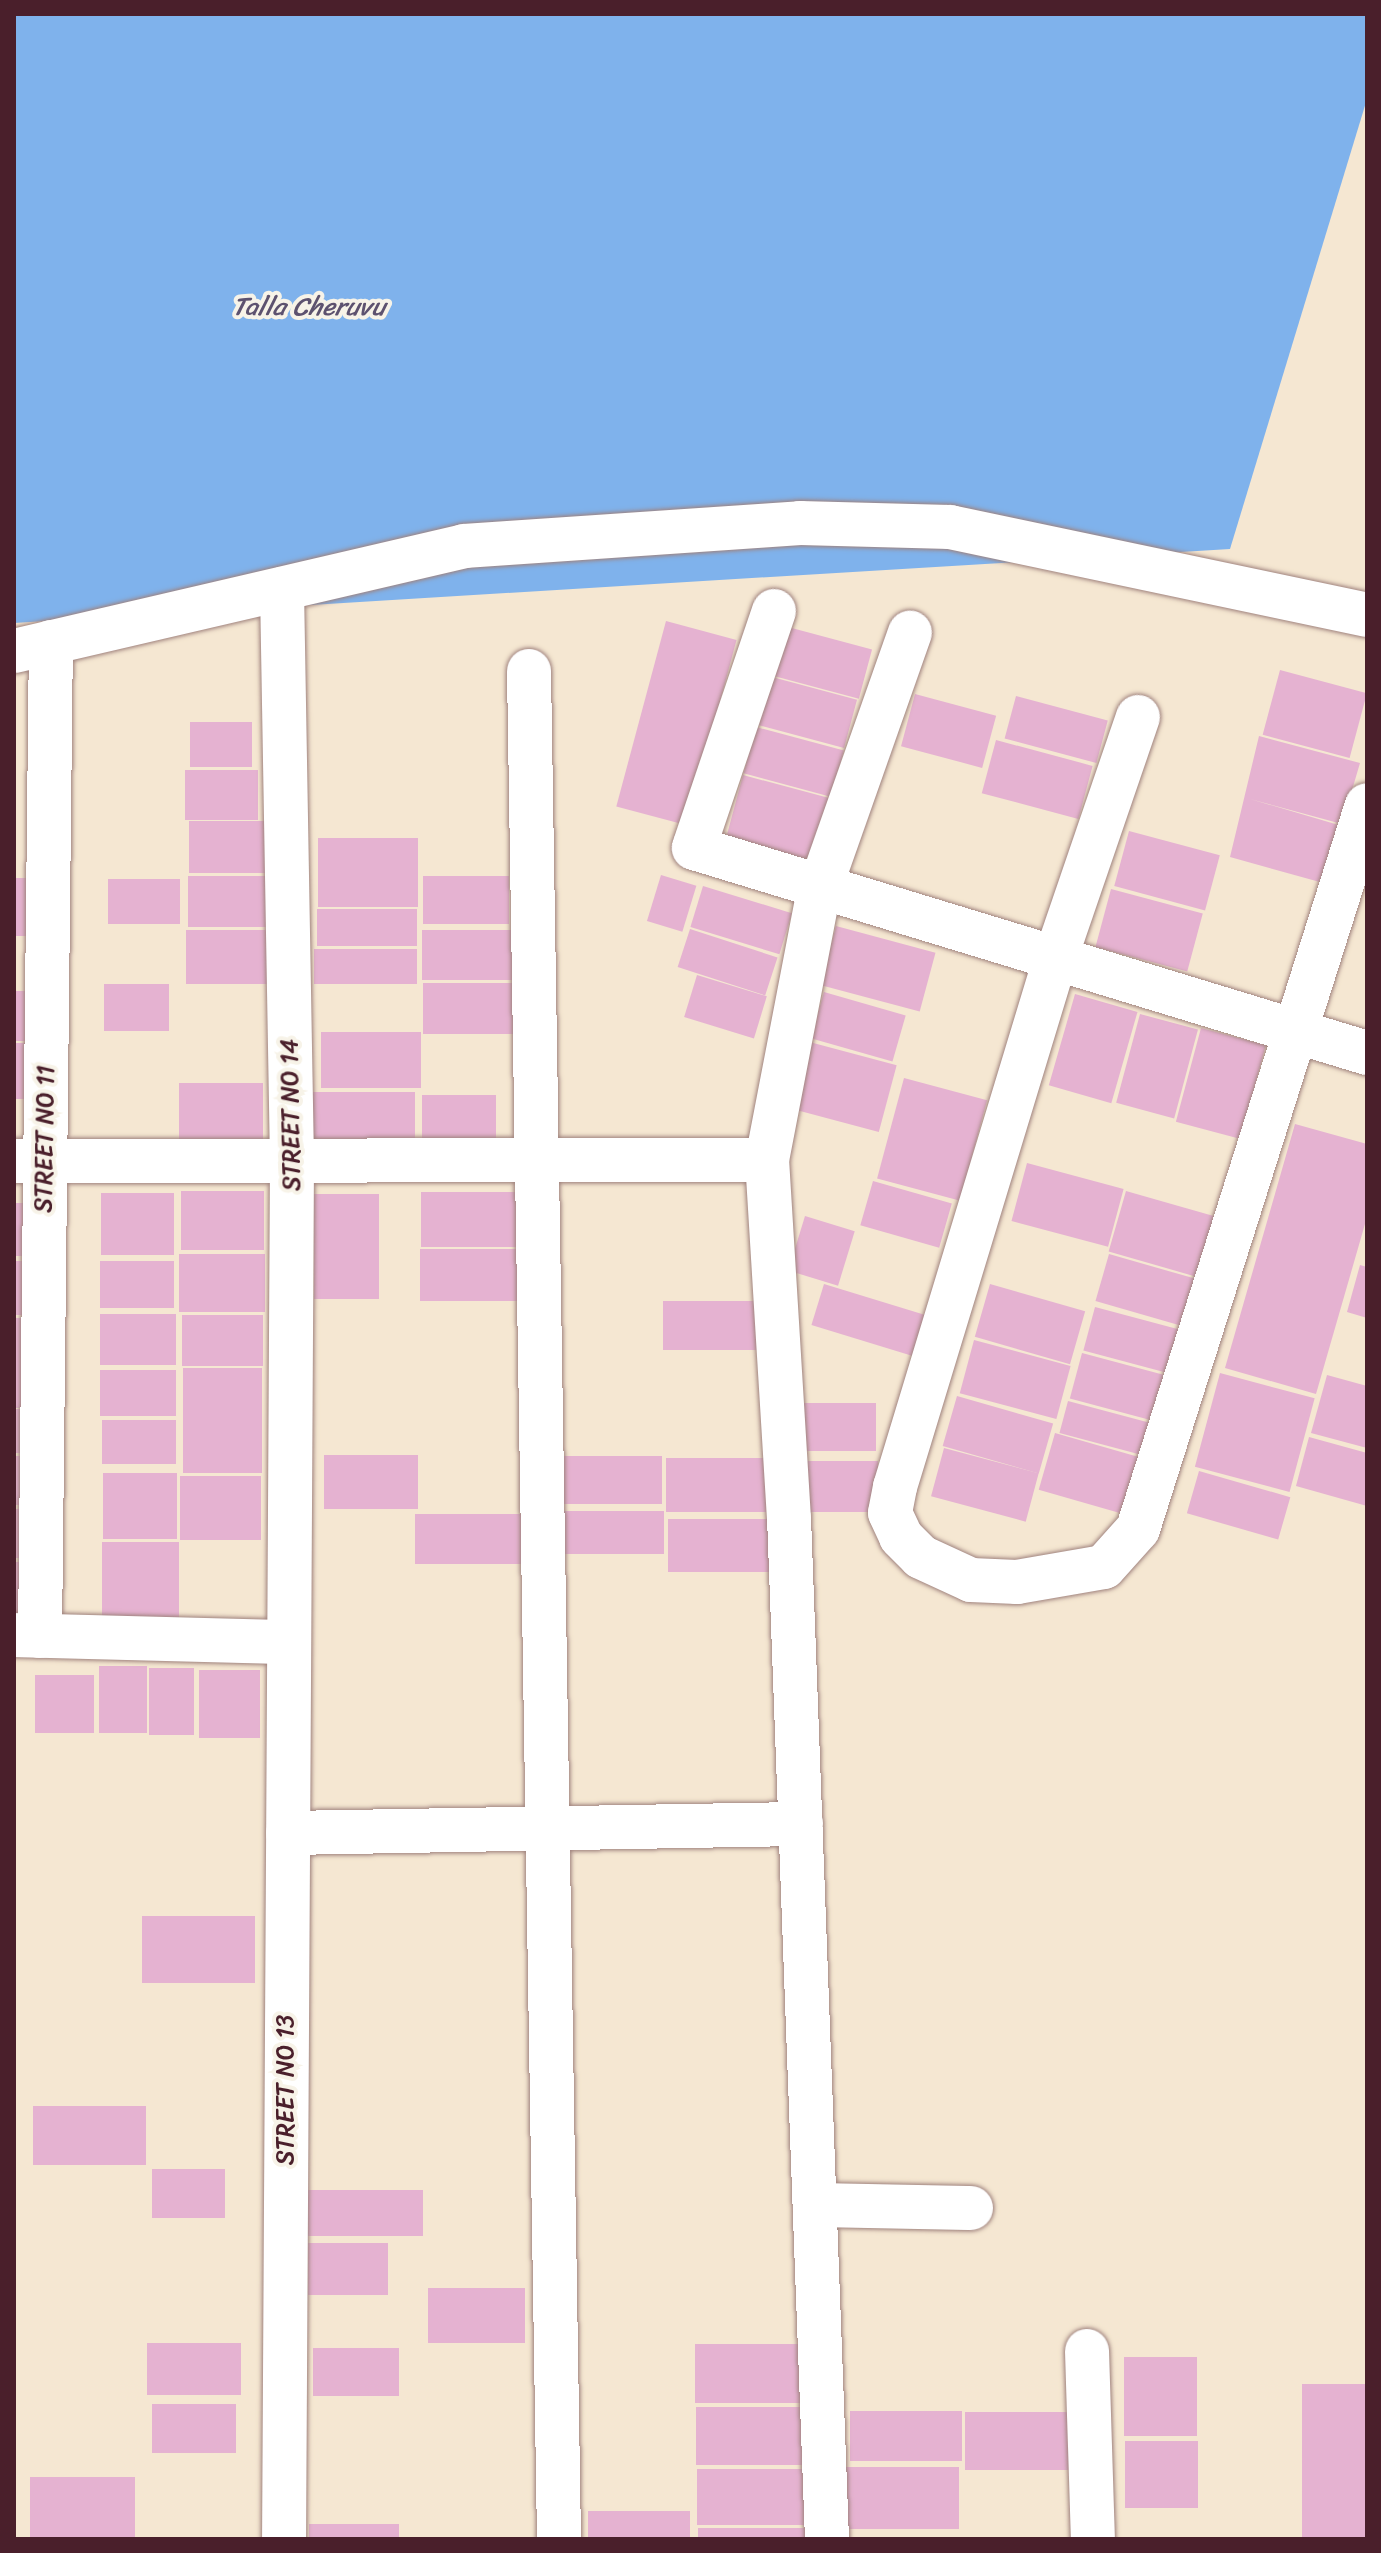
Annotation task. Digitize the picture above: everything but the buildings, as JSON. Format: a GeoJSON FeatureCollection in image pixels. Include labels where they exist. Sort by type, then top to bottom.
{"type":"FeatureCollection","features":[{"type":"Feature","properties":{"kind":"street"},"geometry":{"type":"LineString","coordinates":[[32,646],[464,546],[800,523],[950,527],[1367,615]]}},
{"type":"Feature","properties":{"kind":"street","name":"STREET NO 14"},"geometry":{"type":"LineString","coordinates":[[282,589],[292,1161],[289,1642]]}},
{"type":"Feature","properties":{"kind":"street"},"geometry":{"type":"LineString","coordinates":[[774,611],[694,848],[819,891],[1367,1053]]}},
{"type":"Feature","properties":{"kind":"street"},"geometry":{"type":"LineString","coordinates":[[827,2539],[801,1824],[767,1160],[819,891],[910,633]]}},
{"type":"Feature","properties":{"kind":"street","name":"STREET NO 11"},"geometry":{"type":"LineString","coordinates":[[20,1643],[30,1161],[32,646]]}},
{"type":"Feature","properties":{"kind":"street"},"geometry":{"type":"LineString","coordinates":[[529,671],[542,1160],[559,2539]]}},
{"type":"Feature","properties":{"kind":"street"},"geometry":{"type":"LineString","coordinates":[[1138,717],[1055,960],[890,1513],[921,1557],[971,1580],[1017,1582],[1104,1567],[1138,1529],[1298,1032],[1367,805]]}},
{"type":"Feature","properties":{"kind":"street"},"geometry":{"type":"LineString","coordinates":[[30,1161],[767,1160]]}},
{"type":"Feature","properties":{"kind":"street"},"geometry":{"type":"LineString","coordinates":[[20,1643],[289,1642]]}},
{"type":"Feature","properties":{"kind":"street","name":"STREET NO 13"},"geometry":{"type":"LineString","coordinates":[[284,2539],[289,1642]]}},
{"type":"Feature","properties":{"kind":"street"},"geometry":{"type":"LineString","coordinates":[[288,1833],[801,1824]]}},
{"type":"Feature","properties":{"kind":"street"},"geometry":{"type":"LineString","coordinates":[[815,2205],[971,2208]]}},
{"type":"Feature","properties":{"kind":"street"},"geometry":{"type":"LineString","coordinates":[[1087,2351],[1093,2539]]}},
{"type":"Feature","properties":{"kind":"water","name":"Talla Cheruvu"},"geometry":{"type":"Polygon","coordinates":[[[14,14],[1367,14],[1367,99],[1230,549],[14,623],[14,14]]]}}]}
